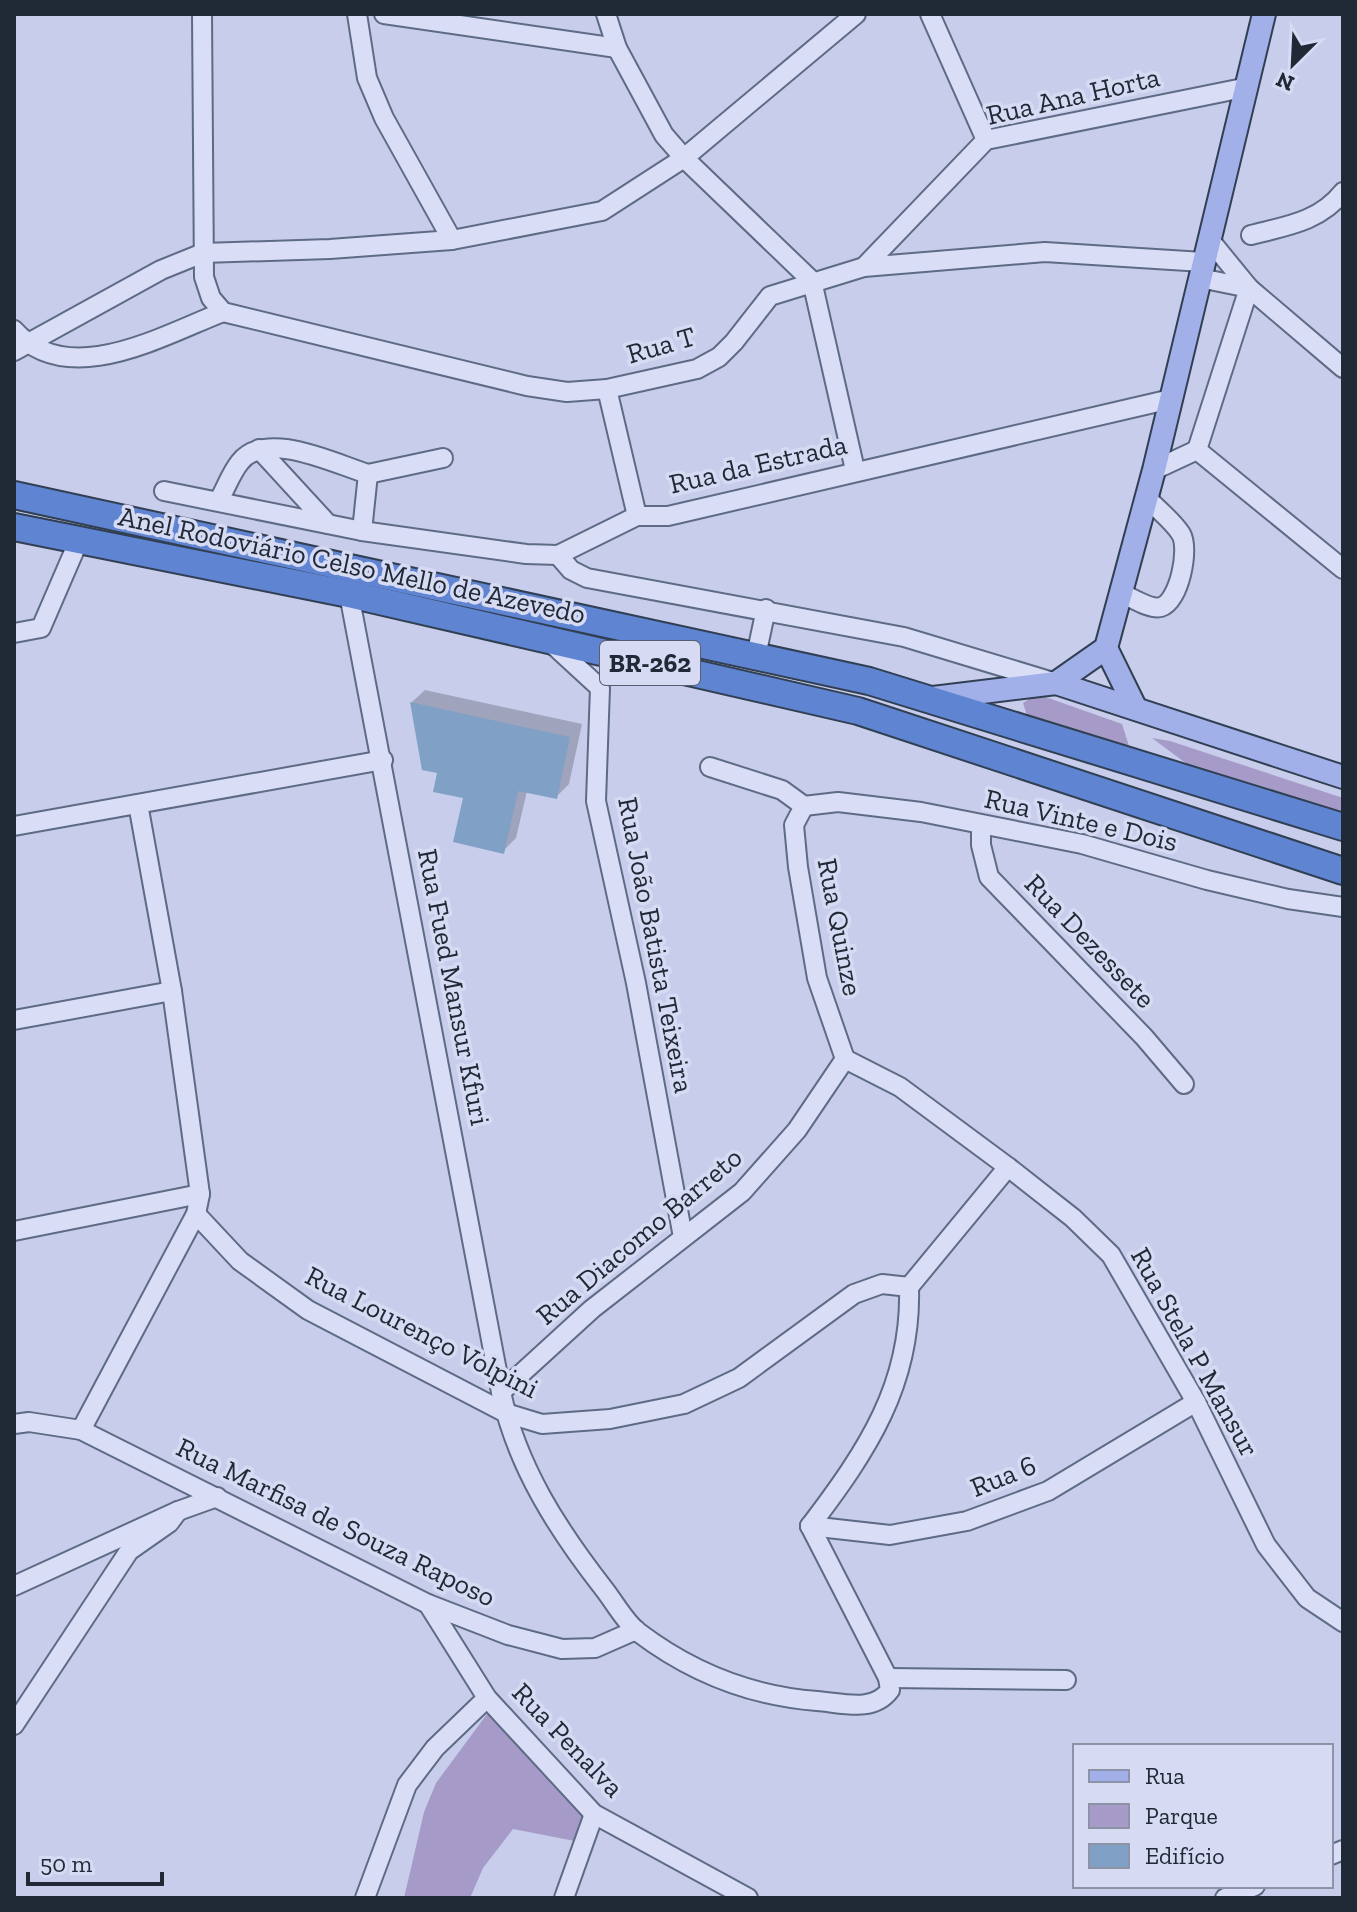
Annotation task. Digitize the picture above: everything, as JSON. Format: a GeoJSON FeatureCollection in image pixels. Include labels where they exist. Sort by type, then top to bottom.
{"type":"FeatureCollection","features":[{"type":"Feature","properties":{"kind":"highway","name":"Anel Rodoviário Celso Mello de Azevedo"},"geometry":{"type":"LineString","coordinates":[[14,495],[756,656],[932,698],[1343,827]]}},
{"type":"Feature","properties":{"kind":"highway","name":"Anel Rodoviário Celso Mello de Azevedo"},"geometry":{"type":"LineString","coordinates":[[14,527],[349,594],[896,722],[1343,871]]}},
{"type":"Feature","properties":{"kind":"main road"},"geometry":{"type":"LineString","coordinates":[[1056,683],[1106,648],[1154,470],[1264,14]]}},
{"type":"Feature","properties":{"kind":"main road"},"geometry":{"type":"LineString","coordinates":[[1106,648],[1135,707]]}},
{"type":"Feature","properties":{"kind":"main road","name":"Anel Rodoviário Celso Mello de Azevedo"},"geometry":{"type":"LineString","coordinates":[[932,698],[1056,683],[1343,777]]}},
{"type":"Feature","properties":{"kind":"main road","name":"Anel Rodoviário Celso Mello de Azevedo"},"geometry":{"type":"LineString","coordinates":[[1273,848],[1343,886]]}},
{"type":"Feature","properties":{"kind":"street"},"geometry":{"type":"LineString","coordinates":[[21,348],[78,358],[113,356],[223,312],[211,298],[204,277],[202,14]]}},
{"type":"Feature","properties":{"kind":"street"},"geometry":{"type":"LineString","coordinates":[[357,14],[367,78],[384,118],[452,240]]}},
{"type":"Feature","properties":{"kind":"street"},"geometry":{"type":"LineString","coordinates":[[384,14],[617,48]]}},
{"type":"Feature","properties":{"kind":"street"},"geometry":{"type":"LineString","coordinates":[[606,14],[617,48],[657,123],[684,158],[812,281],[855,470]]}},
{"type":"Feature","properties":{"kind":"street"},"geometry":{"type":"LineString","coordinates":[[21,348],[161,270],[203,253],[330,249],[452,240],[602,211],[684,158],[856,14]]}},
{"type":"Feature","properties":{"kind":"street"},"geometry":{"type":"LineString","coordinates":[[930,14],[986,140]]}},
{"type":"Feature","properties":{"kind":"street","name":"Rua Ana Horta"},"geometry":{"type":"LineString","coordinates":[[864,267],[986,140],[1248,87]]}},
{"type":"Feature","properties":{"kind":"street"},"geometry":{"type":"LineString","coordinates":[[1251,235],[1307,221],[1332,205],[1343,192]]}},
{"type":"Feature","properties":{"kind":"street"},"geometry":{"type":"LineString","coordinates":[[1209,239],[1249,288],[1343,368]]}},
{"type":"Feature","properties":{"kind":"street","name":"Rua T"},"geometry":{"type":"LineString","coordinates":[[223,312],[527,386],[567,392],[607,389],[697,369],[727,349],[770,296],[864,267],[1045,252],[1201,270],[1249,288]]}},
{"type":"Feature","properties":{"kind":"street"},"geometry":{"type":"LineString","coordinates":[[1154,470],[1197,450],[1249,288]]}},
{"type":"Feature","properties":{"kind":"street"},"geometry":{"type":"LineString","coordinates":[[14,330],[21,348]]}},
{"type":"Feature","properties":{"kind":"street"},"geometry":{"type":"LineString","coordinates":[[607,389],[637,516]]}},
{"type":"Feature","properties":{"kind":"street","name":"Rua da Estrada"},"geometry":{"type":"LineString","coordinates":[[164,491],[362,531],[526,554],[558,555],[637,516],[668,516],[855,470],[1171,399]]}},
{"type":"Feature","properties":{"kind":"street"},"geometry":{"type":"LineString","coordinates":[[219,500],[241,460],[259,449],[284,447],[368,474],[443,458]]}},
{"type":"Feature","properties":{"kind":"street"},"geometry":{"type":"LineString","coordinates":[[259,449],[328,524]]}},
{"type":"Feature","properties":{"kind":"street"},"geometry":{"type":"LineString","coordinates":[[1197,450],[1343,569]]}},
{"type":"Feature","properties":{"kind":"street"},"geometry":{"type":"LineString","coordinates":[[362,531],[368,474]]}},
{"type":"Feature","properties":{"kind":"street"},"geometry":{"type":"LineString","coordinates":[[1121,593],[1156,608],[1164,606],[1170,601],[1183,567],[1185,546],[1181,534],[1147,498]]}},
{"type":"Feature","properties":{"kind":"street"},"geometry":{"type":"LineString","coordinates":[[14,633],[41,628],[79,540]]}},
{"type":"Feature","properties":{"kind":"street"},"geometry":{"type":"LineString","coordinates":[[558,555],[571,570],[587,578],[904,637],[1056,683]]}},
{"type":"Feature","properties":{"kind":"street","name":"Rua Fued Mansur Kfuri"},"geometry":{"type":"LineString","coordinates":[[349,594],[501,1392]]}},
{"type":"Feature","properties":{"kind":"street"},"geometry":{"type":"LineString","coordinates":[[756,656],[766,609]]}},
{"type":"Feature","properties":{"kind":"street","name":"Rua João Batista Teixeira"},"geometry":{"type":"LineString","coordinates":[[546,639],[600,688],[596,801],[639,998],[683,1237]]}},
{"type":"Feature","properties":{"kind":"street"},"geometry":{"type":"LineString","coordinates":[[14,826],[383,760]]}},
{"type":"Feature","properties":{"kind":"street"},"geometry":{"type":"LineString","coordinates":[[710,767],[782,790],[804,806]]}},
{"type":"Feature","properties":{"kind":"street","name":"Rua Vinte e Dois"},"geometry":{"type":"LineString","coordinates":[[804,806],[838,802],[921,812],[1082,844],[1234,886],[1343,907]]}},
{"type":"Feature","properties":{"kind":"street"},"geometry":{"type":"LineString","coordinates":[[81,1430],[196,1214],[200,1194],[172,991],[138,804]]}},
{"type":"Feature","properties":{"kind":"street","name":"Rua Quinze"},"geometry":{"type":"LineString","coordinates":[[804,806],[794,825],[798,867],[817,978],[845,1059]]}},
{"type":"Feature","properties":{"kind":"street","name":"Rua Dezessete"},"geometry":{"type":"LineString","coordinates":[[981,826],[981,845],[989,877],[1144,1037],[1184,1084]]}},
{"type":"Feature","properties":{"kind":"street"},"geometry":{"type":"LineString","coordinates":[[14,1020],[172,991]]}},
{"type":"Feature","properties":{"kind":"street","name":"Rua Diacomo Barreto"},"geometry":{"type":"LineString","coordinates":[[501,1392],[592,1309],[742,1192],[797,1130],[845,1059]]}},
{"type":"Feature","properties":{"kind":"street","name":"Rua Stela P Mansur"},"geometry":{"type":"LineString","coordinates":[[845,1059],[900,1087],[1073,1218],[1111,1255],[1196,1402],[1266,1545],[1307,1598],[1343,1622]]}},
{"type":"Feature","properties":{"kind":"street"},"geometry":{"type":"LineString","coordinates":[[501,1392],[506,1413],[540,1499],[636,1630],[697,1671],[740,1688],[792,1699],[869,1706],[882,1701],[890,1690],[888,1678],[810,1526],[877,1429],[903,1364],[909,1287],[1008,1167]]}},
{"type":"Feature","properties":{"kind":"street"},"geometry":{"type":"LineString","coordinates":[[14,1231],[200,1194]]}},
{"type":"Feature","properties":{"kind":"street","name":"Rua Lourenço Volpini"},"geometry":{"type":"LineString","coordinates":[[196,1214],[240,1261],[308,1310],[506,1413],[542,1424],[610,1419],[684,1404],[739,1378],[854,1294],[882,1284],[909,1287]]}},
{"type":"Feature","properties":{"kind":"street","name":"Rua 6"},"geometry":{"type":"LineString","coordinates":[[810,1526],[890,1535],[967,1521],[1048,1491],[1196,1402]]}},
{"type":"Feature","properties":{"kind":"street","name":"Rua Marfisa de Souza Raposo"},"geometry":{"type":"LineString","coordinates":[[14,1424],[29,1422],[81,1430],[428,1604],[508,1635],[562,1649],[595,1648],[636,1630]]}},
{"type":"Feature","properties":{"kind":"street"},"geometry":{"type":"LineString","coordinates":[[14,1586],[178,1511],[217,1497]]}},
{"type":"Feature","properties":{"kind":"street"},"geometry":{"type":"LineString","coordinates":[[14,1725],[129,1551],[169,1523],[178,1511]]}},
{"type":"Feature","properties":{"kind":"street","name":"Rua Penalva"},"geometry":{"type":"LineString","coordinates":[[428,1604],[487,1698],[594,1814],[748,1898]]}},
{"type":"Feature","properties":{"kind":"street"},"geometry":{"type":"LineString","coordinates":[[888,1678],[1066,1680]]}},
{"type":"Feature","properties":{"kind":"street"},"geometry":{"type":"LineString","coordinates":[[365,1898],[407,1785],[435,1748],[487,1698]]}},
{"type":"Feature","properties":{"kind":"street"},"geometry":{"type":"LineString","coordinates":[[564,1898],[594,1814]]}},
{"type":"Feature","properties":{"kind":"street"},"geometry":{"type":"LineString","coordinates":[[1225,1898],[1250,1888]]}},
{"type":"Feature","properties":{"kind":"green space"},"geometry":{"type":"Polygon","coordinates":[[[1037,694],[1122,724],[1129,746],[1027,715],[1023,703],[1037,694]]]}},
{"type":"Feature","properties":{"kind":"green space"},"geometry":{"type":"Polygon","coordinates":[[[1152,738],[1170,741],[1343,798],[1343,817],[1191,767],[1152,738]]]}},
{"type":"Feature","properties":{"kind":"green space"},"geometry":{"type":"Polygon","coordinates":[[[490,1710],[590,1815],[580,1842],[513,1829],[483,1868],[470,1898],[404,1898],[424,1812],[436,1783],[490,1710]]]}},
{"type":"Feature","properties":{"kind":"building"},"geometry":{"type":"Polygon","coordinates":[[[410,702],[570,737],[557,799],[518,791],[504,854],[453,842],[463,798],[433,792],[437,773],[422,770],[410,702]]]}}]}
